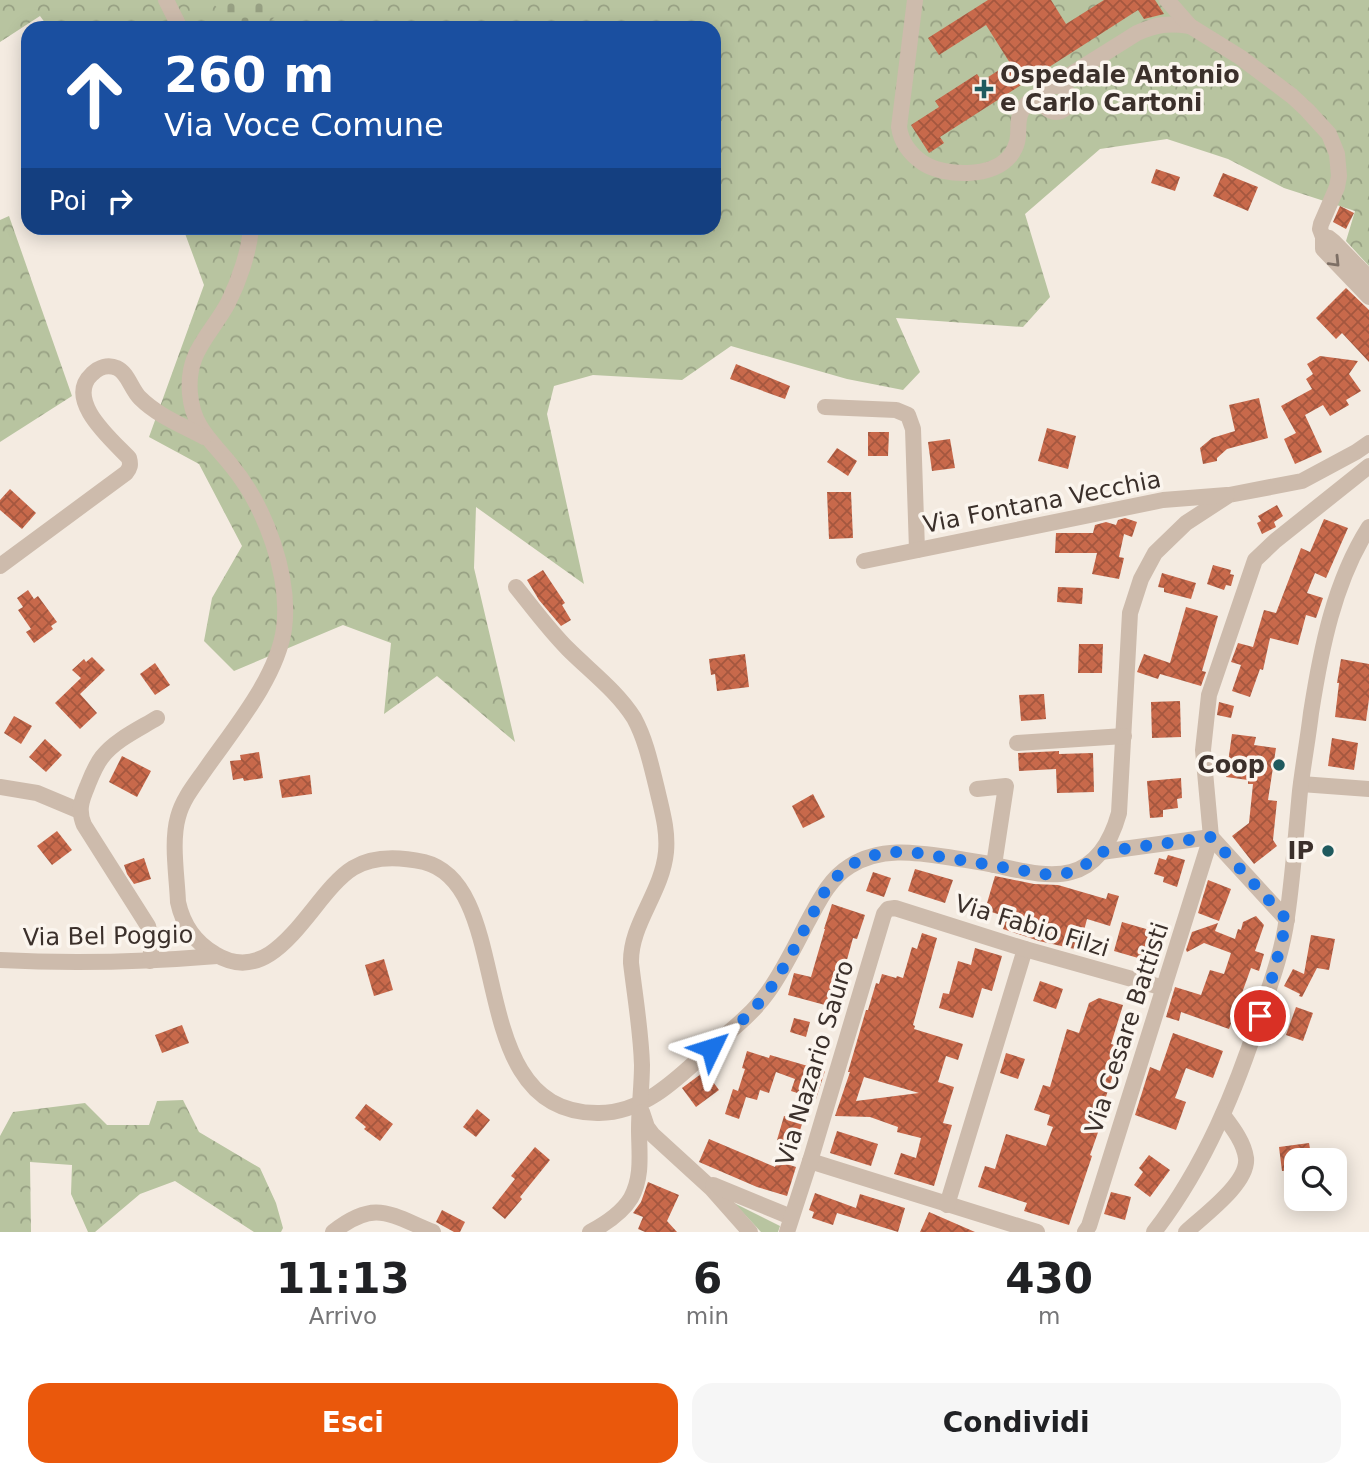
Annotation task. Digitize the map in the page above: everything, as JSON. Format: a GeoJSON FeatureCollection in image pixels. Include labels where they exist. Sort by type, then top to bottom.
{"type":"FeatureCollection","features":[{"type":"Feature","properties":{"kind":"street"},"geometry":{"type":"LineString","coordinates":[[166,0],[176,21]]}},
{"type":"Feature","properties":{"kind":"street"},"geometry":{"type":"LineString","coordinates":[[915,0],[899,127],[901,138],[907,149],[924,164],[954,173],[988,170],[1001,165],[1011,155],[1017,143],[1020,111],[1026,103],[1051,87],[1153,26],[1190,26]]}},
{"type":"Feature","properties":{"kind":"street"},"geometry":{"type":"LineString","coordinates":[[1167,0],[1190,26],[1240,57],[1292,96],[1329,134],[1337,154],[1339,176],[1321,224],[1323,249],[1369,297]]}},
{"type":"Feature","properties":{"kind":"street"},"geometry":{"type":"LineString","coordinates":[[218,956],[195,939],[180,911],[175,841],[177,822],[192,788],[271,671],[283,636],[284,588],[262,515],[242,480],[205,437],[191,407],[189,383],[194,356],[235,288],[249,235]]}},
{"type":"Feature","properties":{"kind":"street"},"geometry":{"type":"LineString","coordinates":[[1323,237],[1334,242],[1369,278]]}},
{"type":"Feature","properties":{"kind":"street"},"geometry":{"type":"LineString","coordinates":[[0,566],[130,469],[129,458],[91,417],[86,407],[86,382],[100,368],[119,368],[138,396],[159,414],[205,437]]}},
{"type":"Feature","properties":{"kind":"street"},"geometry":{"type":"LineString","coordinates":[[825,407],[899,410],[908,415],[913,429],[917,550]]}},
{"type":"Feature","properties":{"kind":"street","name":"Via Fontana Vecchia"},"geometry":{"type":"LineString","coordinates":[[864,561],[1163,500],[1229,495],[1302,481],[1365,447]]}},
{"type":"Feature","properties":{"kind":"street"},"geometry":{"type":"LineString","coordinates":[[1287,920],[1211,837],[1203,750],[1209,695],[1255,560],[1369,466]]}},
{"type":"Feature","properties":{"kind":"street"},"geometry":{"type":"LineString","coordinates":[[1101,852],[1115,828],[1119,813],[1130,612],[1141,579],[1155,553],[1178,530],[1229,495]]}},
{"type":"Feature","properties":{"kind":"street"},"geometry":{"type":"LineString","coordinates":[[1154,1232],[1192,1177],[1223,1115],[1273,975],[1287,920],[1301,784],[1317,674],[1329,621],[1343,580],[1369,527]]}},
{"type":"Feature","properties":{"kind":"street"},"geometry":{"type":"LineString","coordinates":[[516,587],[554,634],[610,689],[632,715],[647,750],[665,824],[665,859],[660,878],[636,931],[631,950],[642,1066],[639,1179],[627,1203],[596,1230]]}},
{"type":"Feature","properties":{"kind":"street"},"geometry":{"type":"LineString","coordinates":[[150,961],[152,942],[148,926],[84,825],[80,811],[83,796],[102,757],[115,745],[157,718]]}},
{"type":"Feature","properties":{"kind":"street"},"geometry":{"type":"LineString","coordinates":[[1017,743],[1124,736]]}},
{"type":"Feature","properties":{"kind":"street"},"geometry":{"type":"LineString","coordinates":[[1301,784],[1369,789]]}},
{"type":"Feature","properties":{"kind":"street"},"geometry":{"type":"LineString","coordinates":[[977,789],[1006,786],[994,864]]}},
{"type":"Feature","properties":{"kind":"street"},"geometry":{"type":"LineString","coordinates":[[0,787],[37,793],[80,811]]}},
{"type":"Feature","properties":{"kind":"street"},"geometry":{"type":"LineString","coordinates":[[1101,852],[1211,837]]}},
{"type":"Feature","properties":{"kind":"street","name":"Via Cesare Battisti"},"geometry":{"type":"LineString","coordinates":[[1084,1232],[1211,837]]}},
{"type":"Feature","properties":{"kind":"street","name":"Via Bel Poggio"},"geometry":{"type":"LineString","coordinates":[[0,960],[150,961],[218,956],[230,962],[251,962],[270,954],[282,944],[341,878],[355,867],[397,858],[425,862],[452,879],[472,910],[507,1039],[519,1066],[531,1084],[552,1102],[565,1108],[580,1112],[609,1113],[640,1103],[675,1079],[746,1017],[767,994],[825,891],[835,878],[865,858],[891,852],[912,852],[1050,875],[1074,872],[1101,852]]}},
{"type":"Feature","properties":{"kind":"street","name":"Via Fabio Filzi"},"geometry":{"type":"LineString","coordinates":[[888,909],[894,908],[1164,988]]}},
{"type":"Feature","properties":{"kind":"street","name":"Via Nazario Sauro"},"geometry":{"type":"LineString","coordinates":[[789,1224],[880,927],[888,909]]}},
{"type":"Feature","properties":{"kind":"street"},"geometry":{"type":"LineString","coordinates":[[947,1205],[1025,949]]}},
{"type":"Feature","properties":{"kind":"street"},"geometry":{"type":"LineString","coordinates":[[640,1103],[649,1130],[705,1182],[750,1232]]}},
{"type":"Feature","properties":{"kind":"street"},"geometry":{"type":"LineString","coordinates":[[1185,1232],[1236,1186],[1245,1171],[1245,1152],[1223,1115]]}},
{"type":"Feature","properties":{"kind":"street"},"geometry":{"type":"LineString","coordinates":[[810,1161],[1037,1232]]}},
{"type":"Feature","properties":{"kind":"street"},"geometry":{"type":"LineString","coordinates":[[705,1182],[789,1224]]}},
{"type":"Feature","properties":{"kind":"street"},"geometry":{"type":"LineString","coordinates":[[333,1232],[358,1215],[375,1212],[394,1216],[433,1232]]}},
{"type":"Feature","properties":{"kind":"green space"},"geometry":{"type":"Polygon","coordinates":[[[0,0],[1369,0],[1369,266],[1346,241],[1355,211],[1284,188],[1228,159],[1167,139],[1100,149],[1025,214],[1050,297],[1023,327],[896,318],[920,372],[903,390],[847,379],[731,346],[682,380],[593,375],[554,386],[547,414],[584,584],[476,507],[474,568],[515,742],[437,676],[384,714],[391,643],[343,625],[234,671],[204,641],[212,598],[242,546],[199,464],[149,437],[204,285],[186,235],[721,235],[721,21],[44,21],[40,16],[32,21],[21,21],[21,28],[0,42],[0,0]]]}},
{"type":"Feature","properties":{"kind":"green space"},"geometry":{"type":"Polygon","coordinates":[[[210,0],[274,0],[279,13],[270,21],[230,21],[210,0]]]}},
{"type":"Feature","properties":{"kind":"green space"},"geometry":{"type":"Polygon","coordinates":[[[9,216],[72,396],[0,442],[0,220],[9,216]]]}},
{"type":"Feature","properties":{"kind":"green space"},"geometry":{"type":"Polygon","coordinates":[[[183,1100],[199,1132],[260,1168],[276,1203],[283,1228],[281,1232],[254,1232],[175,1181],[140,1194],[95,1232],[88,1232],[71,1194],[72,1165],[30,1162],[31,1232],[0,1232],[0,1136],[13,1112],[85,1103],[107,1125],[149,1125],[157,1101],[183,1100]]]}},
{"type":"Feature","properties":{"kind":"green space"},"geometry":{"type":"Polygon","coordinates":[[[734,1203],[780,1226],[778,1232],[761,1232],[734,1203]]]}},
{"type":"Feature","properties":{"kind":"building","name":"Ospedale Antonio e Carlo Cartoni"},"geometry":{"type":"Polygon","coordinates":[[[988,0],[1051,0],[1066,24],[1104,0],[1155,0],[1164,14],[1144,19],[1138,10],[940,137],[944,143],[929,153],[911,125],[939,107],[935,101],[977,74],[982,81],[1010,63],[986,25],[939,55],[928,38],[988,0]]]}},
{"type":"Feature","properties":{"kind":"building"},"geometry":{"type":"Polygon","coordinates":[[[1156,169],[1180,177],[1175,191],[1151,183],[1156,169]]]}},
{"type":"Feature","properties":{"kind":"building"},"geometry":{"type":"Polygon","coordinates":[[[1223,173],[1258,187],[1248,211],[1213,196],[1223,173]]]}},
{"type":"Feature","properties":{"kind":"building"},"geometry":{"type":"Polygon","coordinates":[[[1340,206],[1354,213],[1346,229],[1333,222],[1340,206]]]}},
{"type":"Feature","properties":{"kind":"building"},"geometry":{"type":"Polygon","coordinates":[[[1346,288],[1369,310],[1369,362],[1342,333],[1336,339],[1316,318],[1346,288]]]}},
{"type":"Feature","properties":{"kind":"building"},"geometry":{"type":"Polygon","coordinates":[[[1320,356],[1358,361],[1349,374],[1361,391],[1346,400],[1349,405],[1330,416],[1323,405],[1305,415],[1322,452],[1295,464],[1284,439],[1296,433],[1281,406],[1312,389],[1306,379],[1313,374],[1307,364],[1320,356]]]}},
{"type":"Feature","properties":{"kind":"building"},"geometry":{"type":"Polygon","coordinates":[[[736,364],[790,386],[785,399],[730,379],[736,364]]]}},
{"type":"Feature","properties":{"kind":"building"},"geometry":{"type":"Polygon","coordinates":[[[1259,398],[1268,438],[1227,449],[1217,461],[1203,464],[1200,448],[1212,438],[1235,431],[1229,405],[1259,398]]]}},
{"type":"Feature","properties":{"kind":"building"},"geometry":{"type":"Polygon","coordinates":[[[1047,428],[1076,436],[1068,469],[1038,461],[1047,428]]]}},
{"type":"Feature","properties":{"kind":"building"},"geometry":{"type":"Polygon","coordinates":[[[868,432],[889,432],[888,456],[868,456],[868,432]]]}},
{"type":"Feature","properties":{"kind":"building"},"geometry":{"type":"Polygon","coordinates":[[[950,439],[955,468],[932,471],[928,442],[950,439]]]}},
{"type":"Feature","properties":{"kind":"building"},"geometry":{"type":"Polygon","coordinates":[[[837,448],[857,461],[848,476],[827,462],[837,448]]]}},
{"type":"Feature","properties":{"kind":"building"},"geometry":{"type":"Polygon","coordinates":[[[10,489],[36,513],[22,529],[0,510],[0,500],[10,489]]]}},
{"type":"Feature","properties":{"kind":"building"},"geometry":{"type":"Polygon","coordinates":[[[827,492],[851,492],[853,538],[829,539],[827,492]]]}},
{"type":"Feature","properties":{"kind":"building"},"geometry":{"type":"Polygon","coordinates":[[[1277,505],[1283,516],[1274,522],[1276,527],[1262,534],[1257,523],[1261,521],[1258,516],[1277,505]]]}},
{"type":"Feature","properties":{"kind":"building"},"geometry":{"type":"Polygon","coordinates":[[[1125,518],[1137,522],[1132,537],[1124,534],[1119,557],[1124,558],[1119,579],[1092,574],[1097,553],[1055,553],[1056,533],[1093,533],[1095,525],[1106,522],[1116,525],[1118,520],[1125,518]]]}},
{"type":"Feature","properties":{"kind":"building"},"geometry":{"type":"Polygon","coordinates":[[[1324,519],[1348,528],[1326,578],[1315,573],[1307,593],[1323,598],[1316,618],[1306,615],[1298,645],[1270,638],[1263,670],[1260,669],[1250,697],[1232,691],[1241,665],[1231,662],[1238,643],[1253,647],[1264,610],[1276,613],[1301,548],[1310,552],[1324,519]]]}},
{"type":"Feature","properties":{"kind":"building"},"geometry":{"type":"Polygon","coordinates":[[[1213,565],[1231,570],[1230,574],[1234,575],[1231,586],[1226,585],[1224,590],[1207,584],[1213,565]]]}},
{"type":"Feature","properties":{"kind":"building"},"geometry":{"type":"Polygon","coordinates":[[[543,570],[565,603],[562,605],[571,620],[561,626],[539,600],[527,580],[543,570]]]}},
{"type":"Feature","properties":{"kind":"building"},"geometry":{"type":"Polygon","coordinates":[[[1162,573],[1196,583],[1191,599],[1164,592],[1164,588],[1158,587],[1162,573]]]}},
{"type":"Feature","properties":{"kind":"building"},"geometry":{"type":"Polygon","coordinates":[[[1058,587],[1083,588],[1082,604],[1057,602],[1058,587]]]}},
{"type":"Feature","properties":{"kind":"building"},"geometry":{"type":"Polygon","coordinates":[[[28,590],[34,599],[38,596],[57,622],[51,626],[53,629],[34,643],[26,632],[31,629],[18,610],[23,607],[17,598],[28,590]]]}},
{"type":"Feature","properties":{"kind":"building"},"geometry":{"type":"Polygon","coordinates":[[[1186,607],[1218,616],[1202,671],[1206,672],[1201,686],[1160,674],[1158,679],[1137,672],[1144,654],[1170,663],[1186,607]]]}},
{"type":"Feature","properties":{"kind":"building"},"geometry":{"type":"Polygon","coordinates":[[[1079,644],[1103,644],[1102,673],[1078,673],[1079,644]]]}},
{"type":"Feature","properties":{"kind":"building"},"geometry":{"type":"Polygon","coordinates":[[[745,654],[749,687],[717,691],[715,674],[711,675],[709,659],[745,654]]]}},
{"type":"Feature","properties":{"kind":"building"},"geometry":{"type":"Polygon","coordinates":[[[92,657],[105,670],[80,694],[97,713],[80,729],[55,703],[81,678],[72,670],[84,659],[86,662],[92,657]]]}},
{"type":"Feature","properties":{"kind":"building"},"geometry":{"type":"Polygon","coordinates":[[[1341,659],[1369,664],[1366,721],[1335,717],[1341,659]]]}},
{"type":"Feature","properties":{"kind":"building"},"geometry":{"type":"Polygon","coordinates":[[[155,663],[170,685],[155,695],[140,674],[155,663]]]}},
{"type":"Feature","properties":{"kind":"building"},"geometry":{"type":"Polygon","coordinates":[[[1044,694],[1046,719],[1021,721],[1019,695],[1044,694]]]}},
{"type":"Feature","properties":{"kind":"building"},"geometry":{"type":"Polygon","coordinates":[[[1180,701],[1181,737],[1152,738],[1151,702],[1180,701]]]}},
{"type":"Feature","properties":{"kind":"building"},"geometry":{"type":"Polygon","coordinates":[[[1219,702],[1234,706],[1231,718],[1217,715],[1219,702]]]}},
{"type":"Feature","properties":{"kind":"building"},"geometry":{"type":"Polygon","coordinates":[[[14,716],[32,726],[21,744],[4,733],[14,716]]]}},
{"type":"Feature","properties":{"kind":"building"},"geometry":{"type":"Polygon","coordinates":[[[1232,734],[1256,737],[1254,745],[1276,748],[1268,800],[1277,801],[1273,840],[1277,846],[1254,864],[1232,836],[1249,823],[1253,784],[1248,784],[1248,780],[1226,777],[1232,734]]]}},
{"type":"Feature","properties":{"kind":"building"},"geometry":{"type":"Polygon","coordinates":[[[1332,738],[1358,743],[1354,770],[1328,766],[1332,738]]]}},
{"type":"Feature","properties":{"kind":"building"},"geometry":{"type":"Polygon","coordinates":[[[45,739],[62,755],[46,772],[29,757],[45,739]]]}},
{"type":"Feature","properties":{"kind":"building"},"geometry":{"type":"Polygon","coordinates":[[[1059,751],[1059,754],[1093,753],[1094,792],[1057,793],[1056,769],[1019,771],[1018,753],[1059,751]]]}},
{"type":"Feature","properties":{"kind":"building"},"geometry":{"type":"Polygon","coordinates":[[[259,752],[263,778],[233,780],[230,761],[241,760],[240,755],[259,752]]]}},
{"type":"Feature","properties":{"kind":"building"},"geometry":{"type":"Polygon","coordinates":[[[122,756],[151,771],[137,797],[109,782],[122,756]]]}},
{"type":"Feature","properties":{"kind":"building"},"geometry":{"type":"Polygon","coordinates":[[[310,775],[312,794],[282,798],[279,780],[310,775]]]}},
{"type":"Feature","properties":{"kind":"building"},"geometry":{"type":"Polygon","coordinates":[[[1181,778],[1182,798],[1177,799],[1178,808],[1163,810],[1163,817],[1150,818],[1147,781],[1181,778]]]}},
{"type":"Feature","properties":{"kind":"building"},"geometry":{"type":"Polygon","coordinates":[[[813,794],[825,817],[803,828],[792,806],[813,794]]]}},
{"type":"Feature","properties":{"kind":"building"},"geometry":{"type":"Polygon","coordinates":[[[57,831],[72,850],[52,865],[37,846],[57,831]]]}},
{"type":"Feature","properties":{"kind":"building"},"geometry":{"type":"Polygon","coordinates":[[[1168,855],[1185,860],[1177,887],[1163,882],[1164,877],[1154,874],[1159,858],[1166,860],[1168,855]]]}},
{"type":"Feature","properties":{"kind":"building"},"geometry":{"type":"Polygon","coordinates":[[[144,858],[151,879],[134,884],[124,865],[144,858]]]}},
{"type":"Feature","properties":{"kind":"building"},"geometry":{"type":"Polygon","coordinates":[[[915,869],[953,880],[945,903],[908,891],[915,869]]]}},
{"type":"Feature","properties":{"kind":"building"},"geometry":{"type":"Polygon","coordinates":[[[873,872],[891,878],[884,897],[866,891],[873,872]]]}},
{"type":"Feature","properties":{"kind":"building"},"geometry":{"type":"Polygon","coordinates":[[[995,876],[1034,884],[1058,885],[1106,899],[1108,893],[1119,896],[1110,926],[1087,919],[1079,950],[1003,929],[1007,917],[985,910],[995,876]]]}},
{"type":"Feature","properties":{"kind":"building"},"geometry":{"type":"Polygon","coordinates":[[[1208,880],[1231,889],[1219,921],[1198,913],[1208,880]]]}},
{"type":"Feature","properties":{"kind":"building"},"geometry":{"type":"Polygon","coordinates":[[[832,904],[865,915],[857,939],[853,938],[836,1008],[788,995],[794,973],[811,977],[832,904]]]}},
{"type":"Feature","properties":{"kind":"building"},"geometry":{"type":"Polygon","coordinates":[[[1256,916],[1264,925],[1255,951],[1264,954],[1259,971],[1251,968],[1229,1029],[1181,1012],[1179,1021],[1166,1017],[1175,987],[1201,995],[1210,970],[1224,974],[1231,953],[1204,943],[1187,952],[1192,932],[1218,923],[1215,931],[1235,939],[1243,922],[1256,916]]]}},
{"type":"Feature","properties":{"kind":"building"},"geometry":{"type":"Polygon","coordinates":[[[1122,922],[1153,931],[1145,960],[1114,951],[1122,922]]]}},
{"type":"Feature","properties":{"kind":"building"},"geometry":{"type":"Polygon","coordinates":[[[922,933],[937,938],[914,1029],[963,1044],[958,1060],[946,1056],[938,1082],[954,1087],[943,1123],[952,1125],[934,1186],[894,1174],[901,1153],[916,1158],[921,1138],[897,1132],[898,1127],[870,1117],[835,1116],[876,983],[879,984],[882,974],[903,978],[912,947],[917,949],[922,933]],[[864,1077],[856,1101],[919,1093],[864,1077]]]}},
{"type":"Feature","properties":{"kind":"building"},"geometry":{"type":"Polygon","coordinates":[[[1311,935],[1335,939],[1329,970],[1317,968],[1302,997],[1284,986],[1293,969],[1304,974],[1311,935]]]}},
{"type":"Feature","properties":{"kind":"building"},"geometry":{"type":"Polygon","coordinates":[[[975,948],[1002,956],[992,991],[982,988],[973,1018],[939,1008],[943,993],[949,994],[958,961],[971,965],[975,948]]]}},
{"type":"Feature","properties":{"kind":"building"},"geometry":{"type":"Polygon","coordinates":[[[384,959],[393,990],[374,996],[365,965],[384,959]]]}},
{"type":"Feature","properties":{"kind":"building"},"geometry":{"type":"Polygon","coordinates":[[[1040,981],[1063,989],[1056,1009],[1033,1001],[1040,981]]]}},
{"type":"Feature","properties":{"kind":"building"},"geometry":{"type":"Polygon","coordinates":[[[1099,998],[1123,1005],[1111,1044],[1122,1047],[1103,1106],[1107,1107],[1069,1225],[1024,1211],[1027,1203],[978,1187],[985,1166],[995,1169],[1006,1134],[1046,1146],[1053,1127],[1047,1125],[1050,1115],[1034,1110],[1043,1085],[1050,1087],[1067,1029],[1079,1033],[1089,1003],[1099,998]]]}},
{"type":"Feature","properties":{"kind":"building"},"geometry":{"type":"Polygon","coordinates":[[[1296,1007],[1313,1013],[1303,1041],[1286,1035],[1296,1007]]]}},
{"type":"Feature","properties":{"kind":"building"},"geometry":{"type":"Polygon","coordinates":[[[794,1018],[810,1022],[806,1037],[790,1032],[794,1018]]]}},
{"type":"Feature","properties":{"kind":"building"},"geometry":{"type":"Polygon","coordinates":[[[182,1025],[189,1043],[162,1053],[155,1035],[182,1025]]]}},
{"type":"Feature","properties":{"kind":"building"},"geometry":{"type":"Polygon","coordinates":[[[1173,1033],[1223,1051],[1213,1078],[1186,1068],[1175,1098],[1186,1102],[1176,1130],[1135,1115],[1150,1067],[1160,1071],[1173,1033]]]}},
{"type":"Feature","properties":{"kind":"building"},"geometry":{"type":"Polygon","coordinates":[[[747,1051],[825,1071],[816,1099],[791,1091],[795,1079],[776,1072],[769,1093],[760,1090],[757,1100],[746,1097],[739,1119],[725,1114],[733,1089],[738,1091],[747,1051]]]}},
{"type":"Feature","properties":{"kind":"building"},"geometry":{"type":"Polygon","coordinates":[[[1006,1053],[1025,1059],[1018,1079],[1000,1073],[1006,1053]]]}},
{"type":"Feature","properties":{"kind":"building"},"geometry":{"type":"Polygon","coordinates":[[[705,1071],[719,1090],[696,1107],[682,1088],[705,1071]]]}},
{"type":"Feature","properties":{"kind":"building"},"geometry":{"type":"Polygon","coordinates":[[[366,1104],[393,1124],[380,1141],[355,1118],[366,1104]]]}},
{"type":"Feature","properties":{"kind":"building"},"geometry":{"type":"Polygon","coordinates":[[[477,1109],[490,1120],[476,1137],[463,1127],[477,1109]]]}},
{"type":"Feature","properties":{"kind":"building"},"geometry":{"type":"Polygon","coordinates":[[[784,1116],[803,1121],[795,1146],[777,1140],[784,1116]]]}},
{"type":"Feature","properties":{"kind":"building"},"geometry":{"type":"Polygon","coordinates":[[[837,1131],[878,1144],[871,1166],[830,1153],[837,1131]]]}},
{"type":"Feature","properties":{"kind":"building"},"geometry":{"type":"Polygon","coordinates":[[[709,1139],[775,1167],[777,1161],[796,1167],[787,1196],[757,1187],[699,1162],[709,1139]]]}},
{"type":"Feature","properties":{"kind":"building"},"geometry":{"type":"Polygon","coordinates":[[[1309,1143],[1310,1148],[1284,1148],[1282,1171],[1279,1147],[1309,1143]]]}},
{"type":"Feature","properties":{"kind":"building"},"geometry":{"type":"Polygon","coordinates":[[[535,1147],[550,1160],[505,1219],[492,1208],[515,1179],[511,1176],[535,1147]]]}},
{"type":"Feature","properties":{"kind":"building"},"geometry":{"type":"Polygon","coordinates":[[[1149,1155],[1170,1170],[1150,1197],[1134,1185],[1143,1172],[1139,1168],[1149,1155]]]}},
{"type":"Feature","properties":{"kind":"building"},"geometry":{"type":"Polygon","coordinates":[[[648,1182],[679,1195],[667,1221],[677,1232],[645,1232],[638,1229],[643,1217],[633,1213],[641,1202],[648,1182]]]}},
{"type":"Feature","properties":{"kind":"building"},"geometry":{"type":"Polygon","coordinates":[[[1111,1192],[1131,1197],[1125,1220],[1104,1214],[1111,1192]]]}},
{"type":"Feature","properties":{"kind":"building"},"geometry":{"type":"Polygon","coordinates":[[[815,1193],[856,1208],[860,1194],[905,1208],[898,1232],[837,1213],[833,1225],[812,1218],[814,1212],[809,1210],[815,1193]]]}},
{"type":"Feature","properties":{"kind":"building"},"geometry":{"type":"Polygon","coordinates":[[[442,1210],[465,1222],[460,1232],[454,1232],[436,1222],[442,1210]]]}},
{"type":"Feature","properties":{"kind":"building"},"geometry":{"type":"Polygon","coordinates":[[[929,1212],[975,1232],[920,1232],[929,1212]]]}},
{"type":"Feature","properties":{"kind":"place","name":"Ospedale Antonio e Carlo Cartoni"},"geometry":{"type":"Point","coordinates":[984,89]}},
{"type":"Feature","properties":{"kind":"place","name":"Coop"},"geometry":{"type":"Point","coordinates":[1279,765]}},
{"type":"Feature","properties":{"kind":"place","name":"IP"},"geometry":{"type":"Point","coordinates":[1328,851]}},
{"type":"Feature","properties":{"kind":"route"},"geometry":{"type":"LineString","coordinates":[[711,1048],[767,994],[835,878],[854,863],[880,853],[891,852],[912,852],[1050,875],[1074,872],[1101,852],[1211,837],[1287,920],[1260,1016]]}}]}
